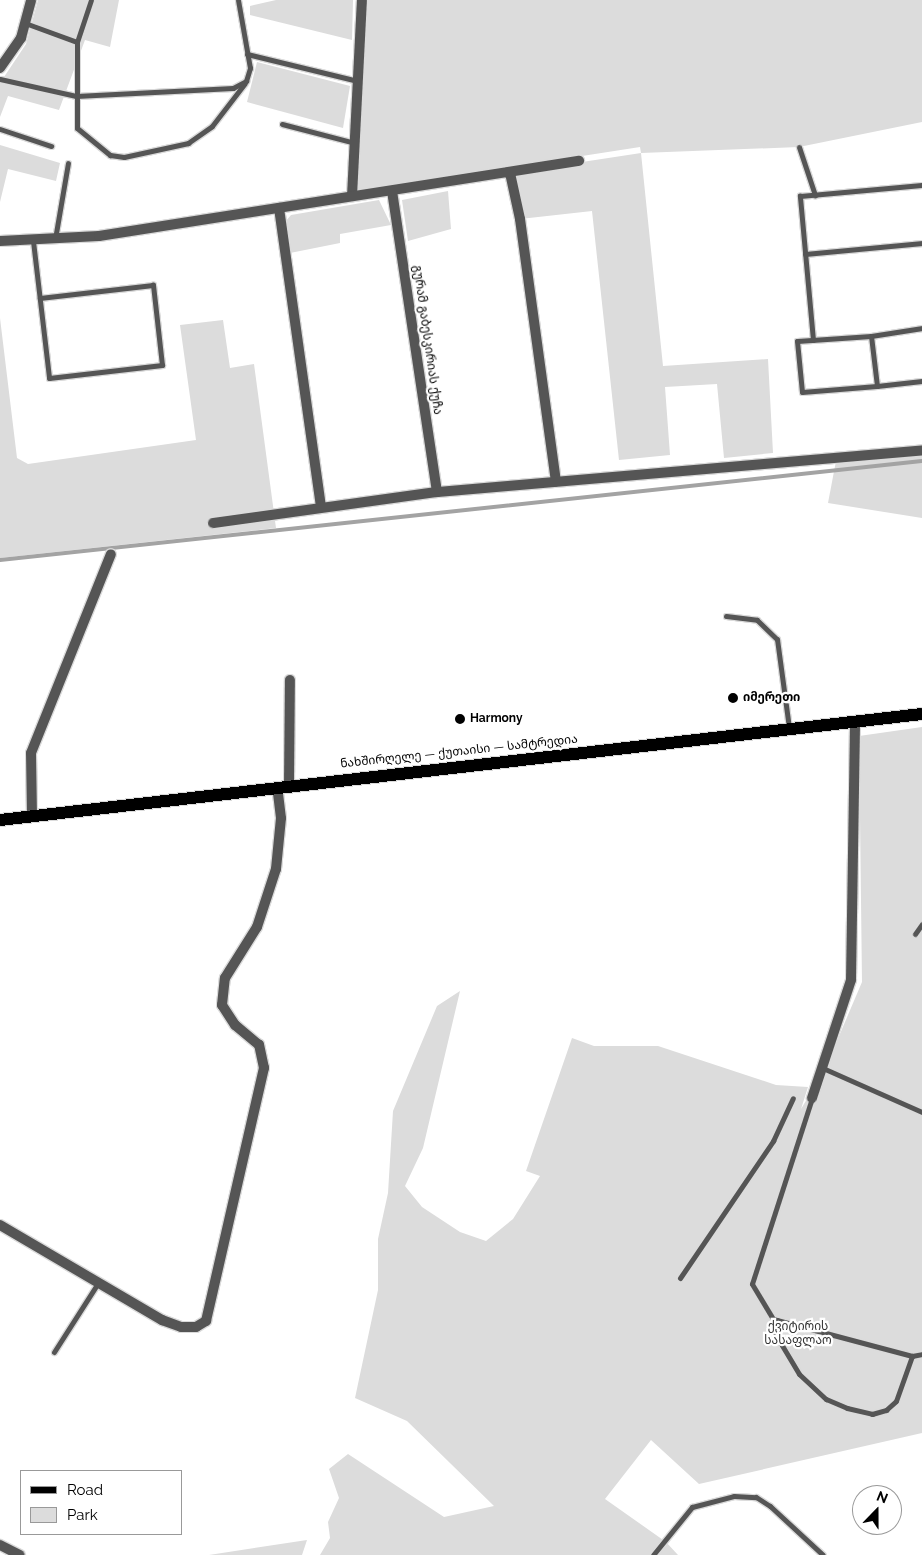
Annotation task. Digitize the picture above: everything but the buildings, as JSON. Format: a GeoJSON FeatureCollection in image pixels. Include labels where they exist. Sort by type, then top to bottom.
{"type":"FeatureCollection","features":[{"type":"Feature","properties":{"kind":"main road","name":"ნახშირღელე — ქუთაისი — სამტრედია"},"geometry":{"type":"LineString","coordinates":[[0,820],[922,714]]}},
{"type":"Feature","properties":{"kind":"street"},"geometry":{"type":"LineString","coordinates":[[0,68],[21,38],[31,0]]}},
{"type":"Feature","properties":{"kind":"street"},"geometry":{"type":"LineString","coordinates":[[352,196],[362,0]]}},
{"type":"Feature","properties":{"kind":"street"},"geometry":{"type":"LineString","coordinates":[[0,241],[55,239],[279,208],[579,161]]}},
{"type":"Feature","properties":{"kind":"street"},"geometry":{"type":"LineString","coordinates":[[510,173],[520,219],[556,482]]}},
{"type":"Feature","properties":{"kind":"street","name":"გურამ გაბესკირიას ქუჩა"},"geometry":{"type":"LineString","coordinates":[[392,191],[437,492]]}},
{"type":"Feature","properties":{"kind":"street"},"geometry":{"type":"LineString","coordinates":[[279,208],[320,507]]}},
{"type":"Feature","properties":{"kind":"street"},"geometry":{"type":"LineString","coordinates":[[213,524],[320,507],[437,492],[922,450]]}},
{"type":"Feature","properties":{"kind":"street"},"geometry":{"type":"LineString","coordinates":[[32,816],[31,753],[111,554]]}},
{"type":"Feature","properties":{"kind":"street"},"geometry":{"type":"LineString","coordinates":[[0,1225],[162,1320],[181,1327],[196,1327],[206,1321],[264,1068],[258,1045],[235,1025],[222,1005],[225,978],[257,927],[276,869],[290,680]]}},
{"type":"Feature","properties":{"kind":"street"},"geometry":{"type":"LineString","coordinates":[[812,1098],[824,1069],[852,980],[855,722]]}},
{"type":"Feature","properties":{"kind":"street"},"geometry":{"type":"LineString","coordinates":[[0,1545],[20,1555]]}},
{"type":"Feature","properties":{"kind":"lane"},"geometry":{"type":"LineString","coordinates":[[91,0],[77,42],[77,128],[110,155],[124,158],[199,137],[246,81],[247,54],[238,0]]}},
{"type":"Feature","properties":{"kind":"lane"},"geometry":{"type":"LineString","coordinates":[[25,23],[77,42]]}},
{"type":"Feature","properties":{"kind":"lane"},"geometry":{"type":"LineString","coordinates":[[247,54],[358,81]]}},
{"type":"Feature","properties":{"kind":"lane"},"geometry":{"type":"LineString","coordinates":[[0,79],[76,96],[233,88],[246,81]]}},
{"type":"Feature","properties":{"kind":"lane"},"geometry":{"type":"LineString","coordinates":[[282,124],[355,143]]}},
{"type":"Feature","properties":{"kind":"lane"},"geometry":{"type":"LineString","coordinates":[[0,129],[51,146]]}},
{"type":"Feature","properties":{"kind":"lane"},"geometry":{"type":"LineString","coordinates":[[799,147],[815,194]]}},
{"type":"Feature","properties":{"kind":"lane"},"geometry":{"type":"LineString","coordinates":[[55,239],[68,163]]}},
{"type":"Feature","properties":{"kind":"lane"},"geometry":{"type":"LineString","coordinates":[[813,340],[800,196],[922,185]]}},
{"type":"Feature","properties":{"kind":"lane"},"geometry":{"type":"LineString","coordinates":[[33,241],[49,378],[162,366],[152,285],[40,298]]}},
{"type":"Feature","properties":{"kind":"lane"},"geometry":{"type":"LineString","coordinates":[[805,254],[922,244]]}},
{"type":"Feature","properties":{"kind":"lane"},"geometry":{"type":"LineString","coordinates":[[922,328],[871,336],[797,341],[802,392],[922,381]]}},
{"type":"Feature","properties":{"kind":"lane"},"geometry":{"type":"LineString","coordinates":[[871,336],[877,386]]}},
{"type":"Feature","properties":{"kind":"lane"},"geometry":{"type":"LineString","coordinates":[[726,616],[757,620],[777,640],[789,729]]}},
{"type":"Feature","properties":{"kind":"lane"},"geometry":{"type":"LineString","coordinates":[[915,934],[922,924]]}},
{"type":"Feature","properties":{"kind":"lane"},"geometry":{"type":"LineString","coordinates":[[824,1069],[922,1112]]}},
{"type":"Feature","properties":{"kind":"lane"},"geometry":{"type":"LineString","coordinates":[[680,1278],[773,1141],[793,1098]]}},
{"type":"Feature","properties":{"kind":"lane"},"geometry":{"type":"LineString","coordinates":[[812,1098],[752,1284],[777,1320],[912,1356],[922,1354]]}},
{"type":"Feature","properties":{"kind":"lane"},"geometry":{"type":"LineString","coordinates":[[54,1352],[98,1283]]}},
{"type":"Feature","properties":{"kind":"lane"},"geometry":{"type":"LineString","coordinates":[[777,1320],[774,1332],[799,1374],[826,1399],[847,1408],[872,1414],[886,1410],[896,1401],[912,1356]]}},
{"type":"Feature","properties":{"kind":"lane"},"geometry":{"type":"LineString","coordinates":[[653,1555],[692,1507],[734,1496],[756,1497],[770,1506],[824,1555]]}},
{"type":"Feature","properties":{"kind":"green space"},"geometry":{"type":"Polygon","coordinates":[[[38,0],[119,0],[110,47],[85,40],[59,110],[8,96],[0,117],[0,83],[26,44],[38,0]]]}},
{"type":"Feature","properties":{"kind":"green space"},"geometry":{"type":"Polygon","coordinates":[[[276,0],[353,0],[352,40],[250,15],[250,6],[276,0]]]}},
{"type":"Feature","properties":{"kind":"green space"},"geometry":{"type":"Polygon","coordinates":[[[367,0],[922,0],[922,122],[799,147],[641,153],[640,147],[357,191],[367,0]]]}},
{"type":"Feature","properties":{"kind":"green space"},"geometry":{"type":"Polygon","coordinates":[[[257,62],[350,86],[343,128],[247,102],[257,62]]]}},
{"type":"Feature","properties":{"kind":"green space"},"geometry":{"type":"Polygon","coordinates":[[[0,145],[60,163],[56,181],[8,169],[0,202],[0,145]]]}},
{"type":"Feature","properties":{"kind":"green space"},"geometry":{"type":"Polygon","coordinates":[[[641,153],[663,366],[768,359],[773,453],[724,458],[717,384],[665,387],[670,455],[619,460],[592,211],[520,219],[510,173],[641,153]]]}},
{"type":"Feature","properties":{"kind":"green space"},"geometry":{"type":"Polygon","coordinates":[[[448,191],[451,229],[408,241],[402,200],[448,191]]]}},
{"type":"Feature","properties":{"kind":"green space"},"geometry":{"type":"Polygon","coordinates":[[[379,200],[391,225],[340,234],[340,243],[290,253],[285,222],[291,215],[379,200]]]}},
{"type":"Feature","properties":{"kind":"green space"},"geometry":{"type":"Polygon","coordinates":[[[0,318],[17,458],[28,464],[196,440],[180,325],[223,320],[230,368],[254,364],[276,528],[0,558],[0,318]]]}},
{"type":"Feature","properties":{"kind":"green space"},"geometry":{"type":"Polygon","coordinates":[[[922,452],[922,518],[828,503],[836,461],[922,452]]]}},
{"type":"Feature","properties":{"kind":"green space","name":"ქვიტირის სასაფლაო"},"geometry":{"type":"Polygon","coordinates":[[[922,727],[922,1433],[699,1484],[651,1440],[605,1499],[666,1542],[678,1555],[320,1555],[330,1538],[328,1522],[339,1498],[329,1469],[348,1454],[444,1517],[494,1506],[407,1421],[355,1398],[378,1290],[378,1239],[388,1193],[393,1111],[437,1006],[460,991],[423,1148],[405,1186],[422,1207],[460,1232],[486,1241],[513,1219],[540,1176],[526,1171],[572,1038],[594,1046],[658,1046],[776,1085],[808,1087],[801,1109],[825,1069],[862,982],[859,736],[922,727]]]}},
{"type":"Feature","properties":{"kind":"green space"},"geometry":{"type":"Polygon","coordinates":[[[307,1540],[302,1555],[209,1555],[307,1540]]]}},
{"type":"Feature","properties":{"kind":"waterway"},"geometry":{"type":"LineString","coordinates":[[0,560],[922,461]]}},
{"type":"Feature","properties":{"kind":"place","name":"იმერეთი"},"geometry":{"type":"Point","coordinates":[733,698]}},
{"type":"Feature","properties":{"kind":"place","name":"Harmony"},"geometry":{"type":"Point","coordinates":[460,719]}}]}
